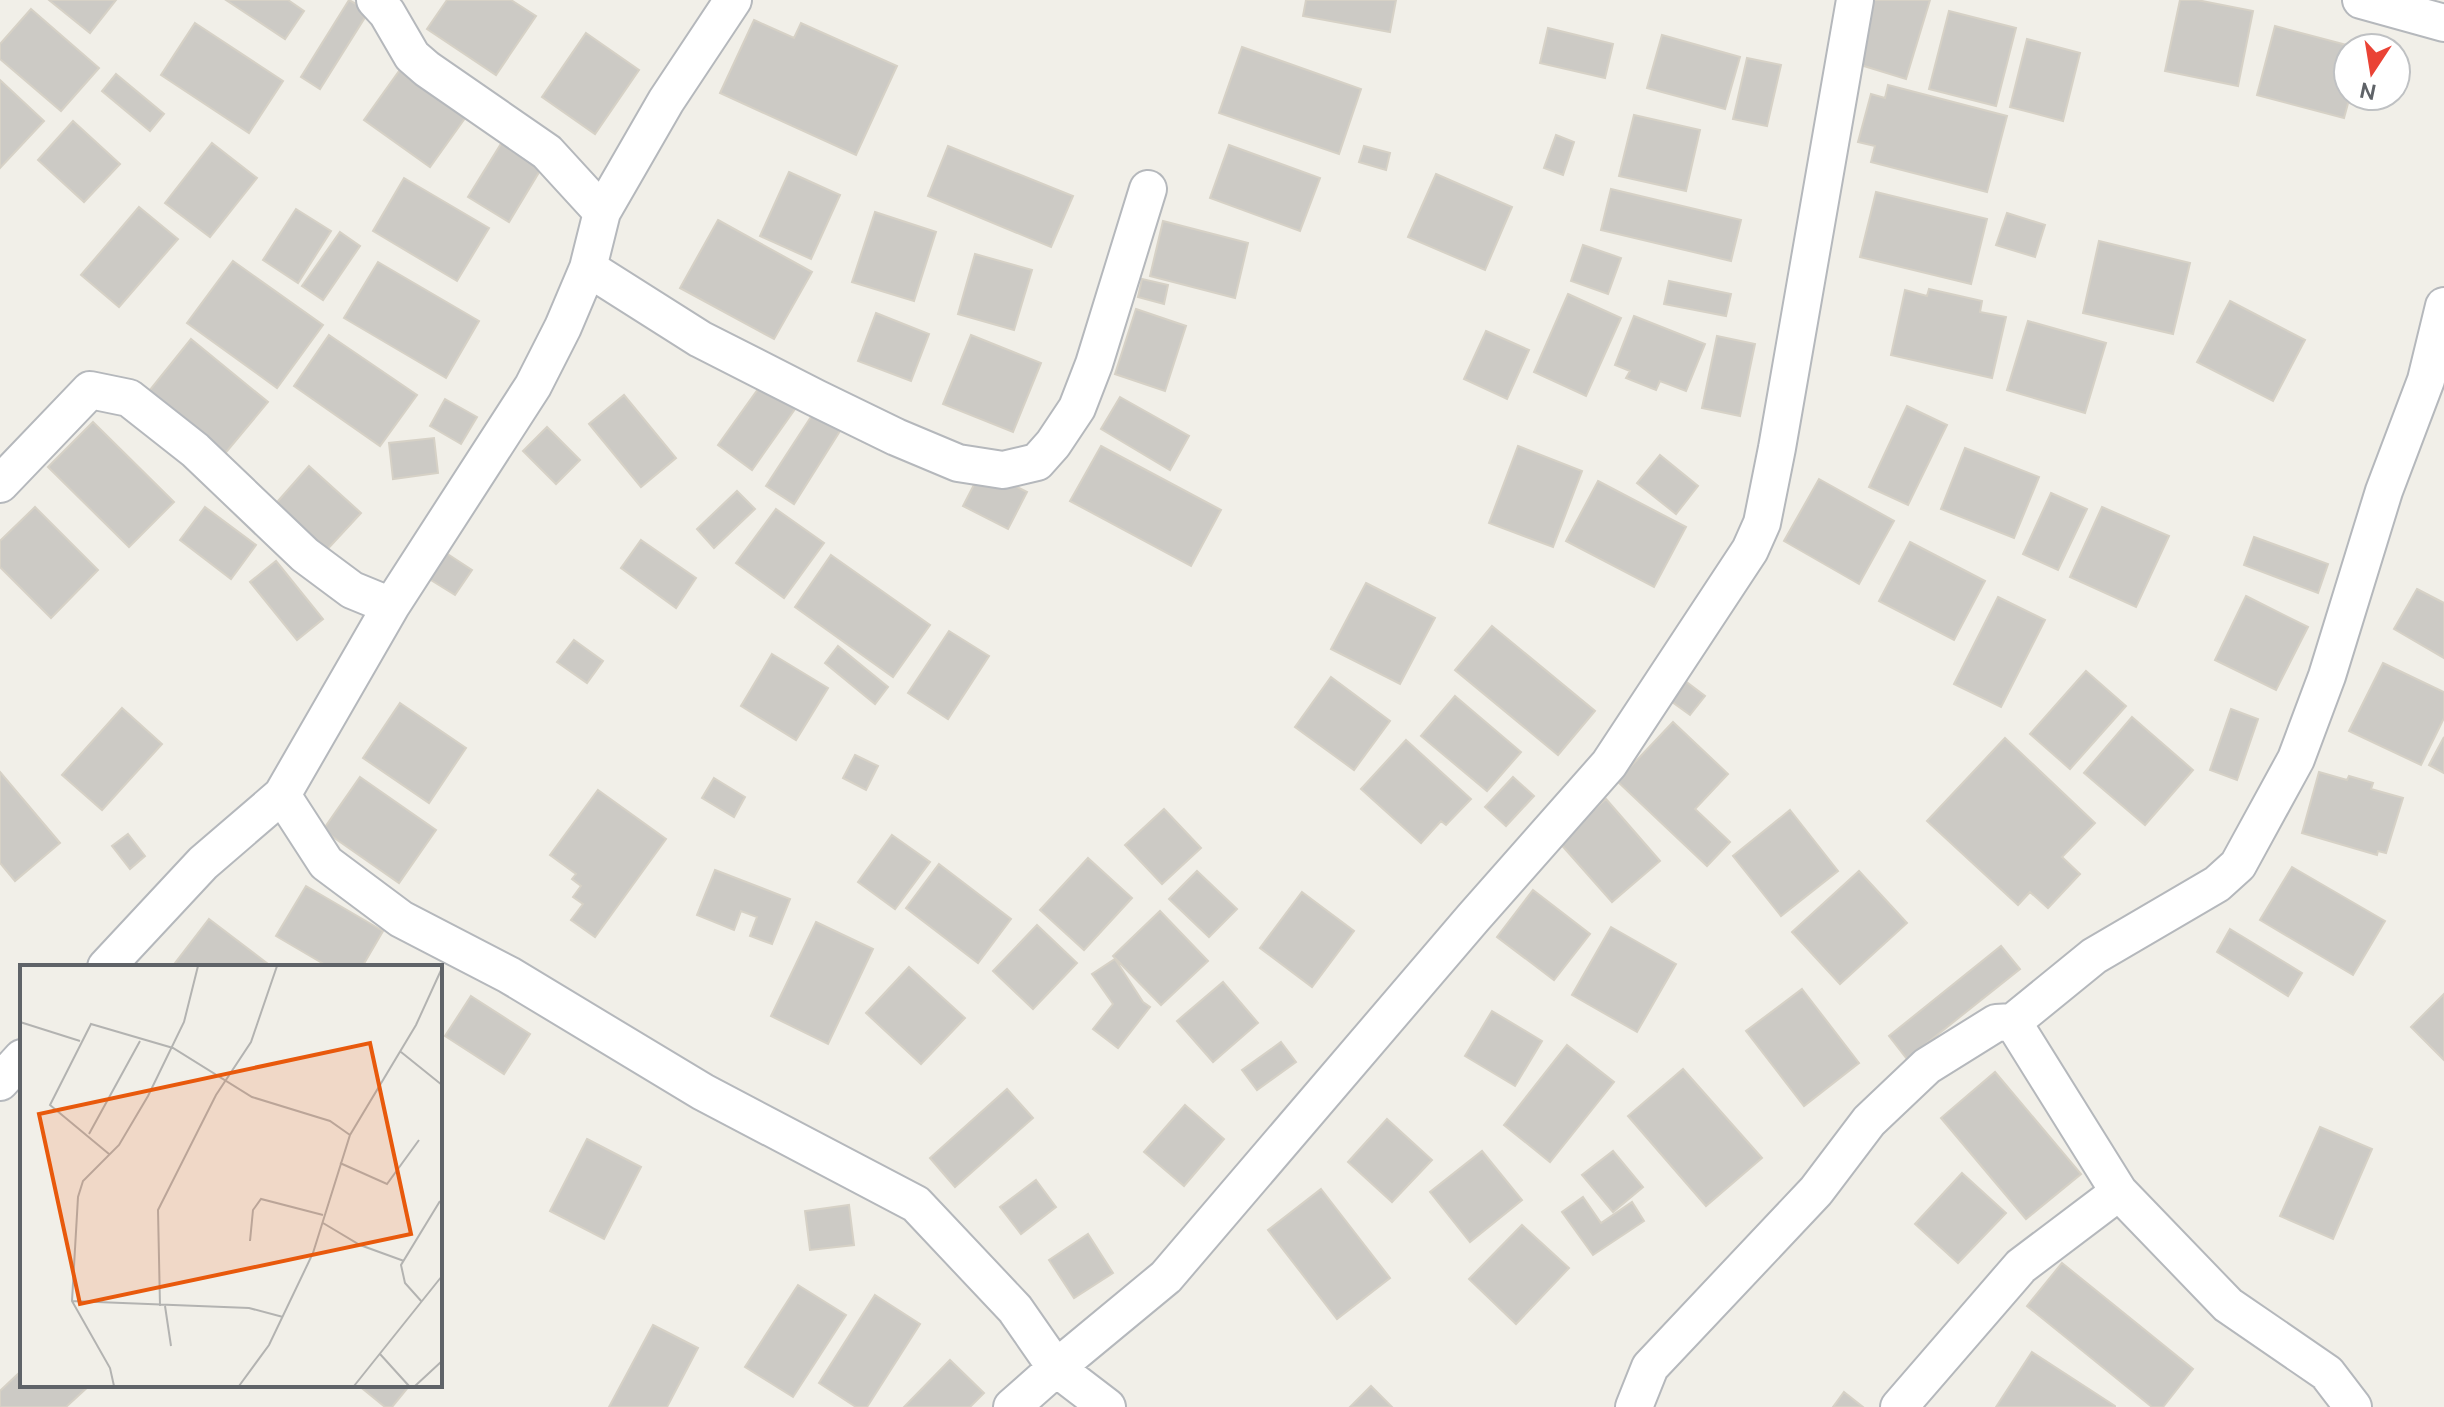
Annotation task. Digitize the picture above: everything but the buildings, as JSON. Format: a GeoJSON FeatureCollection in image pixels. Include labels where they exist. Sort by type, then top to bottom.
{"type":"FeatureCollection","features":[{"type":"Feature","properties":{"kind":"street"},"geometry":{"type":"LineString","coordinates":[[375,0],[387,13],[412,56],[547,152],[602,212]]}},
{"type":"Feature","properties":{"kind":"street"},"geometry":{"type":"LineString","coordinates":[[108,965],[203,863],[282,795],[391,606],[533,386],[588,268],[602,212],[666,101],[733,0]]}},
{"type":"Feature","properties":{"kind":"street"},"geometry":{"type":"LineString","coordinates":[[1012,1407],[1166,1277],[1462,930],[1609,764],[1750,550],[1762,523],[1777,448],[1855,0]]}},
{"type":"Feature","properties":{"kind":"street"},"geometry":{"type":"LineString","coordinates":[[2361,0],[2444,23]]}},
{"type":"Feature","properties":{"kind":"street"},"geometry":{"type":"LineString","coordinates":[[588,268],[700,339],[896,437],[958,463],[1003,470],[1037,462],[1077,408],[1094,364],[1148,189]]}},
{"type":"Feature","properties":{"kind":"street"},"geometry":{"type":"LineString","coordinates":[[1634,1407],[1650,1367],[1816,1191],[1869,1121],[1927,1066],[1996,1023],[2013,1022],[2094,956],[2217,884],[2238,865],[2296,759],[2322,690],[2384,491],[2426,380],[2444,306]]}},
{"type":"Feature","properties":{"kind":"street"},"geometry":{"type":"LineString","coordinates":[[0,484],[90,390],[129,398],[195,450],[305,555],[352,590],[391,606]]}},
{"type":"Feature","properties":{"kind":"street"},"geometry":{"type":"LineString","coordinates":[[282,795],[326,863],[401,919],[509,975],[703,1092],[916,1204],[1015,1309],[1056,1368],[1107,1407]]}},
{"type":"Feature","properties":{"kind":"street"},"geometry":{"type":"LineString","coordinates":[[2013,1022],[2119,1192],[2228,1305],[2327,1373],[2353,1407]]}},
{"type":"Feature","properties":{"kind":"street"},"geometry":{"type":"LineString","coordinates":[[0,1082],[20,1060]]}},
{"type":"Feature","properties":{"kind":"street"},"geometry":{"type":"LineString","coordinates":[[1899,1407],[2021,1266],[2119,1192]]}}]}
